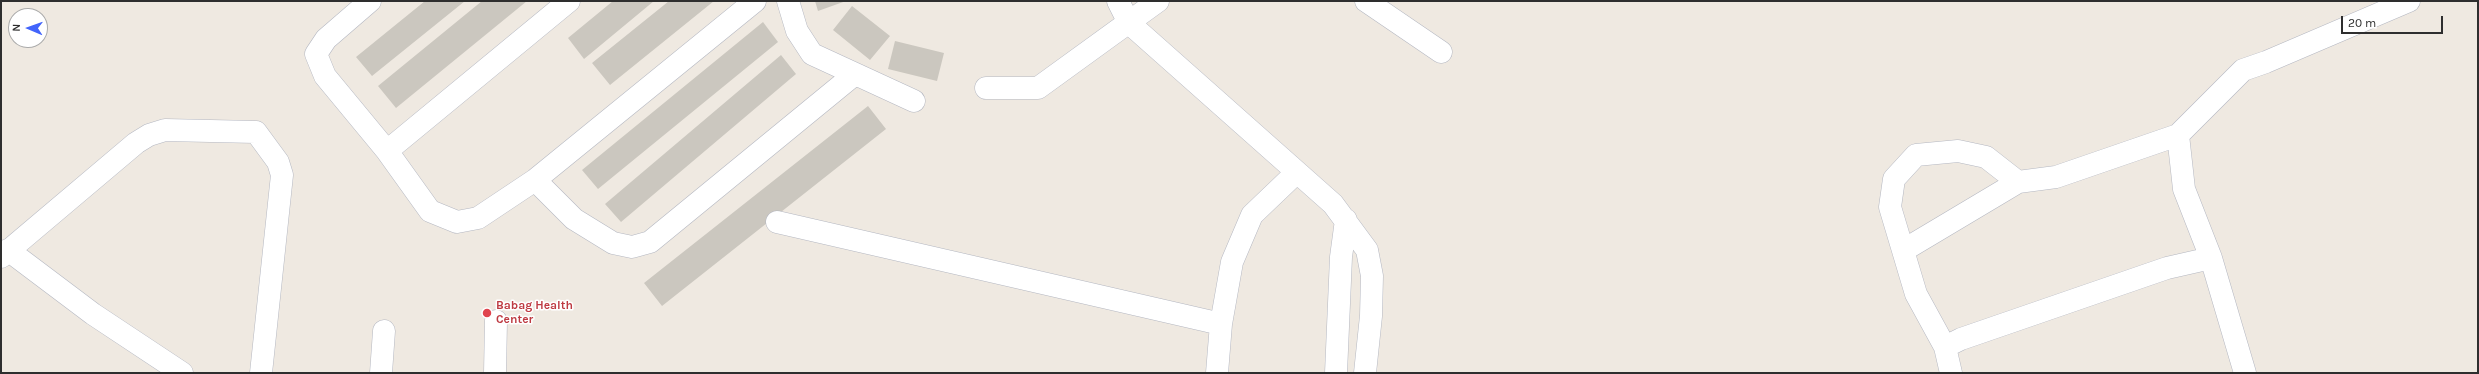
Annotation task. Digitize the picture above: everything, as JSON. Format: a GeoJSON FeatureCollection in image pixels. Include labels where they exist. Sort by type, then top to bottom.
{"type":"FeatureCollection","features":[{"type":"Feature","properties":{"kind":"street"},"geometry":{"type":"LineString","coordinates":[[370,1],[326,39],[316,54],[325,76],[387,152],[430,211],[457,222],[478,218],[535,180],[755,1]]}},
{"type":"Feature","properties":{"kind":"street"},"geometry":{"type":"LineString","coordinates":[[387,152],[569,1]]}},
{"type":"Feature","properties":{"kind":"street"},"geometry":{"type":"LineString","coordinates":[[788,1],[797,31],[812,54],[914,102]]}},
{"type":"Feature","properties":{"kind":"street"},"geometry":{"type":"LineString","coordinates":[[1118,1],[1130,23],[1296,173],[1333,204],[1367,250],[1372,276],[1371,329],[1365,373]]}},
{"type":"Feature","properties":{"kind":"street"},"geometry":{"type":"LineString","coordinates":[[986,88],[1038,88],[1130,23],[1158,1]]}},
{"type":"Feature","properties":{"kind":"street"},"geometry":{"type":"LineString","coordinates":[[1366,1],[1441,52]]}},
{"type":"Feature","properties":{"kind":"street"},"geometry":{"type":"LineString","coordinates":[[1904,250],[2018,182],[2056,177],[2178,135],[2243,70],[2266,62],[2409,1]]}},
{"type":"Feature","properties":{"kind":"street"},"geometry":{"type":"LineString","coordinates":[[535,180],[574,219],[613,243],[632,247],[650,242],[855,74]]}},
{"type":"Feature","properties":{"kind":"street"},"geometry":{"type":"LineString","coordinates":[[182,373],[5,254],[136,143],[149,135],[165,130],[256,132],[278,162],[282,175],[261,373]]}},
{"type":"Feature","properties":{"kind":"street"},"geometry":{"type":"LineString","coordinates":[[2178,135],[2184,189],[2211,258],[2245,373]]}},
{"type":"Feature","properties":{"kind":"street"},"geometry":{"type":"LineString","coordinates":[[1951,373],[1945,347],[1916,294],[1890,207],[1894,179],[1916,155],[1958,151],[1986,157],[2018,182]]}},
{"type":"Feature","properties":{"kind":"street"},"geometry":{"type":"LineString","coordinates":[[1217,373],[1221,324],[1232,262],[1252,215],[1296,173]]}},
{"type":"Feature","properties":{"kind":"street"},"geometry":{"type":"LineString","coordinates":[[1336,373],[1341,257],[1346,220]]}},
{"type":"Feature","properties":{"kind":"street"},"geometry":{"type":"LineString","coordinates":[[777,222],[1221,324]]}},
{"type":"Feature","properties":{"kind":"street"},"geometry":{"type":"LineString","coordinates":[[1945,347],[1960,339],[2160,271],[2211,258]]}},
{"type":"Feature","properties":{"kind":"street"},"geometry":{"type":"LineString","coordinates":[[495,373],[496,321]]}},
{"type":"Feature","properties":{"kind":"street"},"geometry":{"type":"LineString","coordinates":[[381,373],[384,331]]}},
{"type":"Feature","properties":{"kind":"building"},"geometry":{"type":"Polygon","coordinates":[[[425,1],[465,1],[372,76],[356,57],[425,1]]]}},
{"type":"Feature","properties":{"kind":"building"},"geometry":{"type":"Polygon","coordinates":[[[482,1],[527,1],[396,108],[378,86],[482,1]]]}},
{"type":"Feature","properties":{"kind":"building"},"geometry":{"type":"Polygon","coordinates":[[[613,1],[654,1],[584,59],[568,38],[613,1]]]}},
{"type":"Feature","properties":{"kind":"building"},"geometry":{"type":"Polygon","coordinates":[[[669,1],[714,1],[610,85],[592,63],[669,1]]]}},
{"type":"Feature","properties":{"kind":"building"},"geometry":{"type":"Polygon","coordinates":[[[815,1],[846,1],[818,11],[815,1]]]}},
{"type":"Feature","properties":{"kind":"building"},"geometry":{"type":"Polygon","coordinates":[[[852,6],[890,36],[870,60],[833,30],[852,6]]]}},
{"type":"Feature","properties":{"kind":"building"},"geometry":{"type":"Polygon","coordinates":[[[763,22],[778,42],[598,189],[582,170],[763,22]]]}},
{"type":"Feature","properties":{"kind":"building"},"geometry":{"type":"Polygon","coordinates":[[[895,41],[944,53],[937,81],[888,69],[895,41]]]}},
{"type":"Feature","properties":{"kind":"building"},"geometry":{"type":"Polygon","coordinates":[[[781,55],[796,74],[621,222],[605,204],[781,55]]]}},
{"type":"Feature","properties":{"kind":"building"},"geometry":{"type":"Polygon","coordinates":[[[868,106],[886,129],[662,306],[644,283],[868,106]]]}},
{"type":"Feature","properties":{"kind":"place","name":"Babag Health Center"},"geometry":{"type":"Point","coordinates":[487,313]}}]}
